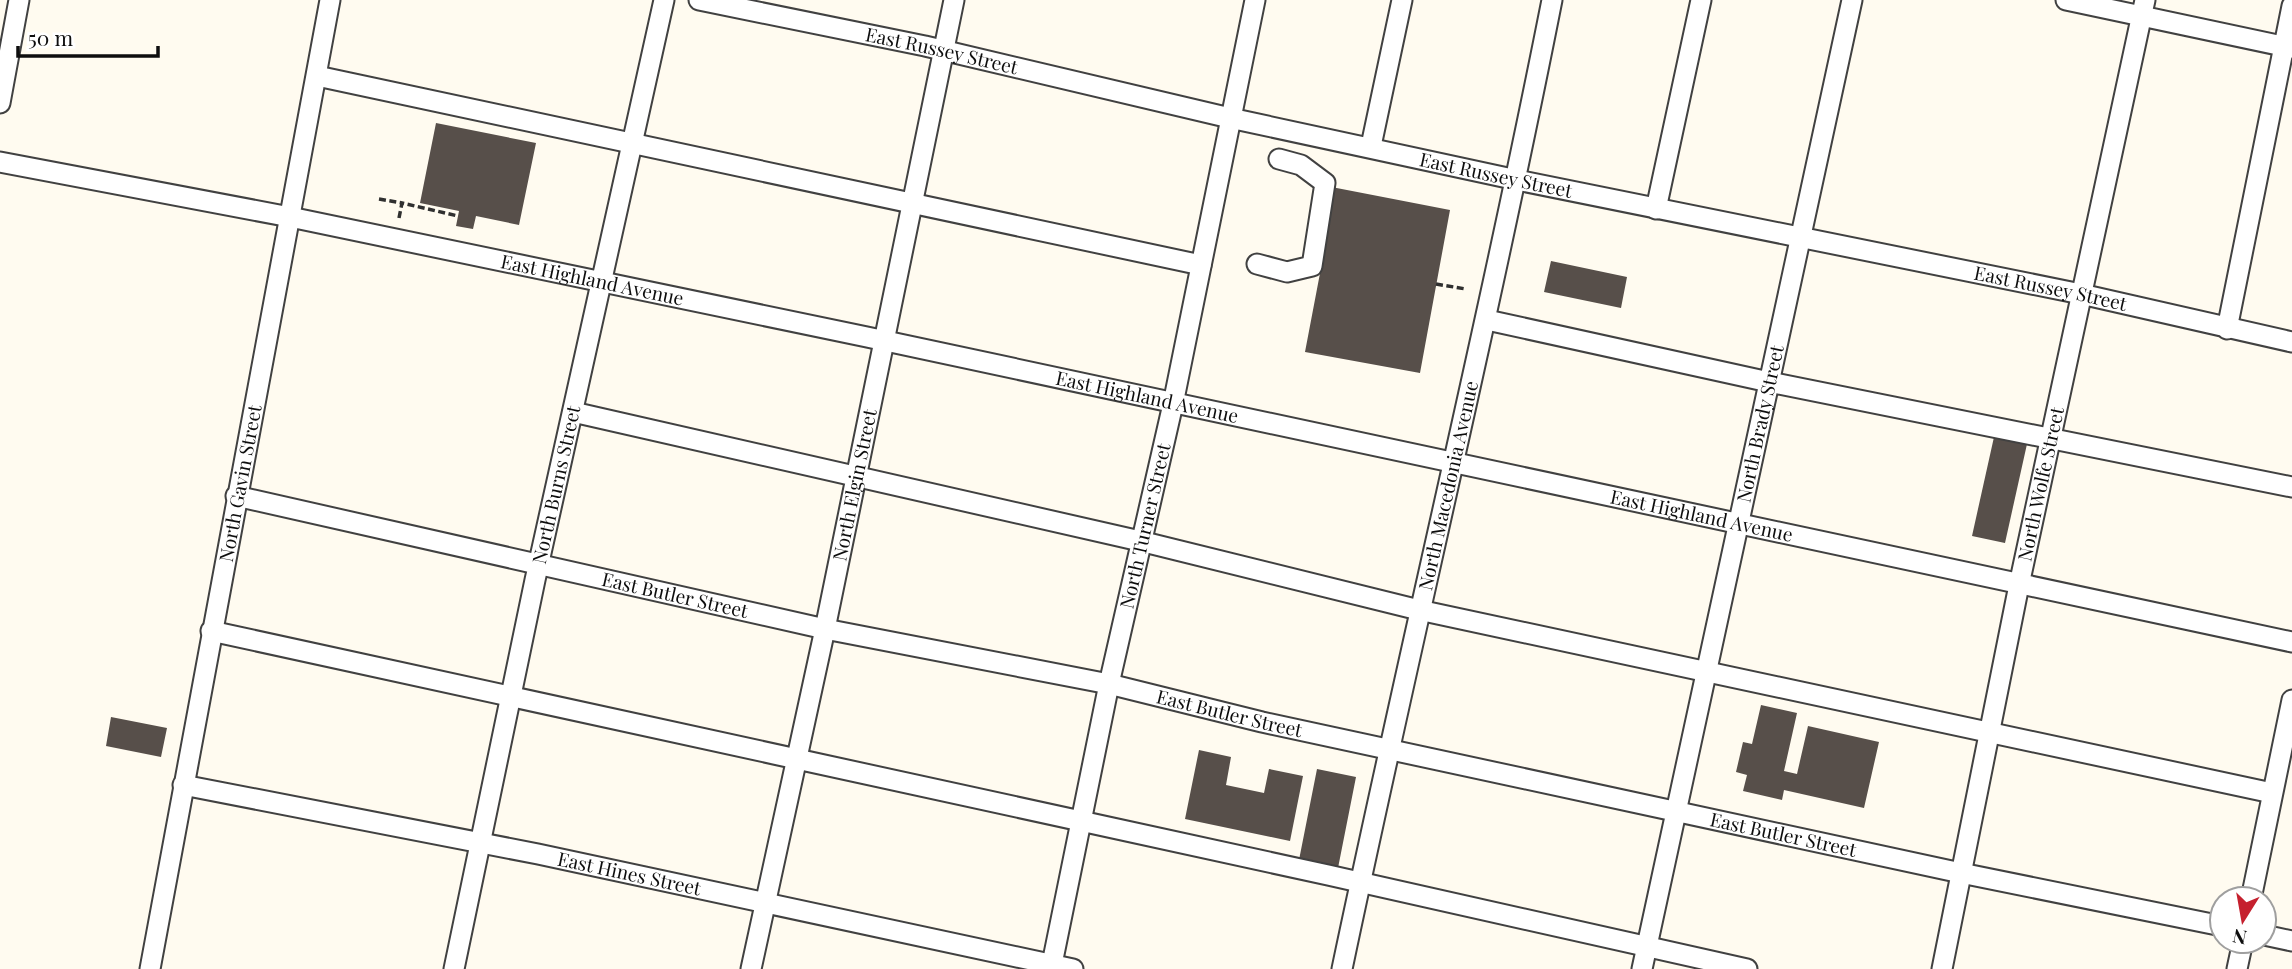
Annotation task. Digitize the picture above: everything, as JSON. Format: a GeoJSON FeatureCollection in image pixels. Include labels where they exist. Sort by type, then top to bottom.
{"type":"FeatureCollection","features":[{"type":"Feature","properties":{"kind":"street"},"geometry":{"type":"LineString","coordinates":[[0,103],[19,0]]}},
{"type":"Feature","properties":{"kind":"street","name":"North Gavin Street"},"geometry":{"type":"LineString","coordinates":[[150,969],[330,0]]}},
{"type":"Feature","properties":{"kind":"street","name":"North Burns Street"},"geometry":{"type":"LineString","coordinates":[[454,969],[510,698],[664,0]]}},
{"type":"Feature","properties":{"kind":"street","name":"East Russey Street"},"geometry":{"type":"LineString","coordinates":[[699,0],[1517,180],[2081,294],[2292,342]]}},
{"type":"Feature","properties":{"kind":"street","name":"North Elgin Street"},"geometry":{"type":"LineString","coordinates":[[751,969],[825,629],[954,0]]}},
{"type":"Feature","properties":{"kind":"street","name":"North Turner Street"},"geometry":{"type":"LineString","coordinates":[[1052,966],[1109,684],[1173,404],[1255,0]]}},
{"type":"Feature","properties":{"kind":"street"},"geometry":{"type":"LineString","coordinates":[[1371,146],[1402,0]]}},
{"type":"Feature","properties":{"kind":"street","name":"North Macedonia Avenue"},"geometry":{"type":"LineString","coordinates":[[1342,969],[1419,610],[1487,320],[1552,0]]}},
{"type":"Feature","properties":{"kind":"street"},"geometry":{"type":"LineString","coordinates":[[1656,209],[1701,0]]}},
{"type":"Feature","properties":{"kind":"street","name":"North Brady Street"},"geometry":{"type":"LineString","coordinates":[[1642,969],[1852,0]]}},
{"type":"Feature","properties":{"kind":"street"},"geometry":{"type":"LineString","coordinates":[[2066,0],[2144,8],[2288,47]]}},
{"type":"Feature","properties":{"kind":"street"},"geometry":{"type":"LineString","coordinates":[[2227,329],[2288,47],[2292,6]]}},
{"type":"Feature","properties":{"kind":"street","name":"North Wolfe Street"},"geometry":{"type":"LineString","coordinates":[[1942,969],[2019,585],[2053,438],[2081,294],[2144,8]]}},
{"type":"Feature","properties":{"kind":"street"},"geometry":{"type":"LineString","coordinates":[[317,76],[1201,265]]}},
{"type":"Feature","properties":{"kind":"street"},"geometry":{"type":"LineString","coordinates":[[1257,264],[1287,272],[1312,266],[1316,247],[1325,183],[1301,165],[1279,159]]}},
{"type":"Feature","properties":{"kind":"street","name":"East Highland Avenue"},"geometry":{"type":"LineString","coordinates":[[0,162],[290,217],[884,340],[2292,642]]}},
{"type":"Feature","properties":{"kind":"street"},"geometry":{"type":"LineString","coordinates":[[1487,320],[1769,382],[2292,486]]}},
{"type":"Feature","properties":{"kind":"street"},"geometry":{"type":"LineString","coordinates":[[573,412],[855,479],[1140,541],[1419,610],[1707,669],[2272,793]]}},
{"type":"Feature","properties":{"kind":"street","name":"East Butler Street"},"geometry":{"type":"LineString","coordinates":[[236,496],[825,629],[1109,684],[1262,722],[1961,873],[2208,923]]}},
{"type":"Feature","properties":{"kind":"street"},"geometry":{"type":"LineString","coordinates":[[211,631],[1080,823],[1360,881],[1746,969]]}},
{"type":"Feature","properties":{"kind":"street"},"geometry":{"type":"LineString","coordinates":[[2254,885],[2292,700]]}},
{"type":"Feature","properties":{"kind":"street","name":"East Hines Street"},"geometry":{"type":"LineString","coordinates":[[183,785],[479,843],[1073,969]]}},
{"type":"Feature","properties":{"kind":"path"},"geometry":{"type":"LineString","coordinates":[[379,199],[458,216]]}},
{"type":"Feature","properties":{"kind":"path"},"geometry":{"type":"LineString","coordinates":[[399,218],[402,202]]}},
{"type":"Feature","properties":{"kind":"path"},"geometry":{"type":"LineString","coordinates":[[1436,284],[1466,289]]}},
{"type":"Feature","properties":{"kind":"building"},"geometry":{"type":"Polygon","coordinates":[[[436,123],[536,143],[519,225],[476,216],[473,229],[456,226],[459,211],[420,203],[436,123]]]}},
{"type":"Feature","properties":{"kind":"building"},"geometry":{"type":"Polygon","coordinates":[[[1316,184],[1450,210],[1420,373],[1305,352],[1329,226],[1309,222],[1316,184]]]}},
{"type":"Feature","properties":{"kind":"building"},"geometry":{"type":"Polygon","coordinates":[[[1551,261],[1627,277],[1621,308],[1544,292],[1551,261]]]}},
{"type":"Feature","properties":{"kind":"building"},"geometry":{"type":"Polygon","coordinates":[[[1994,437],[2027,444],[2005,543],[1972,536],[1994,437]]]}},
{"type":"Feature","properties":{"kind":"building"},"geometry":{"type":"Polygon","coordinates":[[[1761,705],[1797,713],[1784,771],[1797,774],[1808,726],[1879,742],[1864,808],[1784,790],[1782,800],[1743,791],[1747,775],[1736,772],[1743,742],[1752,744],[1761,705]]]}},
{"type":"Feature","properties":{"kind":"building"},"geometry":{"type":"Polygon","coordinates":[[[111,717],[167,728],[161,757],[106,746],[111,717]]]}},
{"type":"Feature","properties":{"kind":"building"},"geometry":{"type":"Polygon","coordinates":[[[1199,750],[1231,757],[1226,785],[1264,793],[1269,769],[1303,776],[1290,841],[1185,819],[1199,750]]]}},
{"type":"Feature","properties":{"kind":"building"},"geometry":{"type":"Polygon","coordinates":[[[1317,769],[1356,777],[1338,868],[1299,860],[1317,769]]]}}]}
